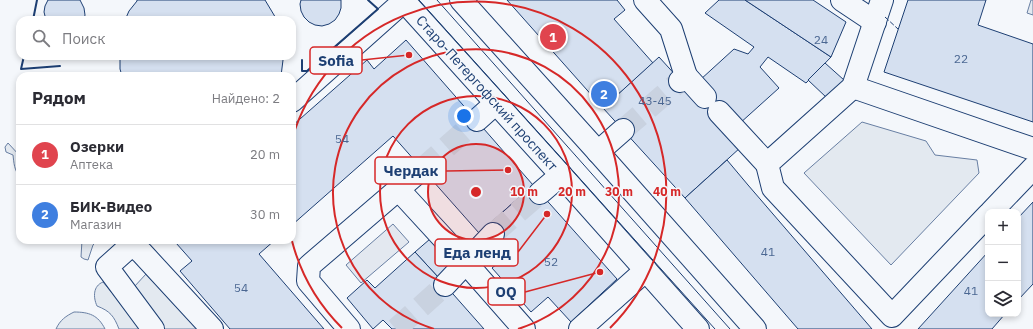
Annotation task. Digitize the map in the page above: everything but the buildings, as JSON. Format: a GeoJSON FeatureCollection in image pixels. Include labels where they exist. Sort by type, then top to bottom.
{"type":"FeatureCollection","features":[{"type":"Feature","properties":{"kind":"main road"},"geometry":{"type":"LineString","coordinates":[[461,0],[755,329]]}},
{"type":"Feature","properties":{"kind":"main road"},"geometry":{"type":"LineString","coordinates":[[645,0],[671,29],[683,78],[712,105],[767,164],[773,188],[892,316],[985,218]]}},
{"type":"Feature","properties":{"kind":"main road"},"geometry":{"type":"LineString","coordinates":[[842,0],[875,22]]}},
{"type":"Feature","properties":{"kind":"main road"},"geometry":{"type":"LineString","coordinates":[[767,164],[853,87],[882,0]]}},
{"type":"Feature","properties":{"kind":"main road"},"geometry":{"type":"LineString","coordinates":[[296,97],[403,1]]}},
{"type":"Feature","properties":{"kind":"main road","name":"Старо-Петергофский проспект"},"geometry":{"type":"LineString","coordinates":[[403,1],[561,174],[698,329]]}},
{"type":"Feature","properties":{"kind":"main road"},"geometry":{"type":"LineString","coordinates":[[853,87],[1033,149]]}},
{"type":"Feature","properties":{"kind":"main road"},"geometry":{"type":"LineString","coordinates":[[477,120],[496,103]]}},
{"type":"Feature","properties":{"kind":"main road"},"geometry":{"type":"LineString","coordinates":[[598,152],[622,130]]}},
{"type":"Feature","properties":{"kind":"main road"},"geometry":{"type":"LineString","coordinates":[[994,209],[1033,168]]}},
{"type":"Feature","properties":{"kind":"main road"},"geometry":{"type":"LineString","coordinates":[[349,329],[308,281],[309,266],[422,169]]}},
{"type":"Feature","properties":{"kind":"main road"},"geometry":{"type":"LineString","coordinates":[[540,193],[561,174]]}},
{"type":"Feature","properties":{"kind":"main road"},"geometry":{"type":"LineString","coordinates":[[398,189],[524,329]]}},
{"type":"Feature","properties":{"kind":"main road"},"geometry":{"type":"LineString","coordinates":[[445,285],[493,234]]}},
{"type":"Feature","properties":{"kind":"main road"},"geometry":{"type":"LineString","coordinates":[[132,244],[107,267],[153,329]]}},
{"type":"Feature","properties":{"kind":"main road"},"geometry":{"type":"LineString","coordinates":[[135,244],[212,329]]}},
{"type":"Feature","properties":{"kind":"main road"},"geometry":{"type":"LineString","coordinates":[[580,329],[646,270]]}},
{"type":"Feature","properties":{"kind":"shaded area"},"geometry":{"type":"Polygon","coordinates":[[[1031,0],[1033,0],[1033,15],[1027,13],[1031,0]]]}},
{"type":"Feature","properties":{"kind":"shaded area"},"geometry":{"type":"Polygon","coordinates":[[[862,122],[926,141],[935,155],[977,160],[979,173],[891,265],[804,173],[862,122]]]}},
{"type":"Feature","properties":{"kind":"shaded area"},"geometry":{"type":"Polygon","coordinates":[[[8,143],[16,152],[16,171],[13,155],[6,152],[5,147],[8,143]]]}},
{"type":"Feature","properties":{"kind":"shaded area"},"geometry":{"type":"Polygon","coordinates":[[[393,224],[409,242],[361,283],[346,265],[393,224]]]}},
{"type":"Feature","properties":{"kind":"shaded area"},"geometry":{"type":"Polygon","coordinates":[[[82,244],[94,244],[88,260],[81,257],[82,244]]]}},
{"type":"Feature","properties":{"kind":"shaded area"},"geometry":{"type":"Polygon","coordinates":[[[146,274],[197,329],[163,329],[134,287],[146,274]]]}},
{"type":"Feature","properties":{"kind":"shaded area"},"geometry":{"type":"Polygon","coordinates":[[[103,282],[142,329],[119,329],[111,314],[97,306],[95,292],[97,286],[103,282]]]}},
{"type":"Feature","properties":{"kind":"shaded area"},"geometry":{"type":"Polygon","coordinates":[[[74,312],[89,314],[96,317],[105,329],[56,329],[59,323],[74,312]]]}},
{"type":"Feature","properties":{"kind":"tunnel"},"geometry":{"type":"LineString","coordinates":[[623,130],[680,81]]}},
{"type":"Feature","properties":{"kind":"tunnel"},"geometry":{"type":"LineString","coordinates":[[422,169],[477,120]]}},
{"type":"Feature","properties":{"kind":"tunnel"},"geometry":{"type":"LineString","coordinates":[[493,234],[540,193]]}},
{"type":"Feature","properties":{"kind":"tunnel"},"geometry":{"type":"LineString","coordinates":[[396,329],[445,285]]}},
{"type":"Feature","properties":{"kind":"tram line"},"geometry":{"type":"LineString","coordinates":[[419,0],[715,329]]}},
{"type":"Feature","properties":{"kind":"tram line"},"geometry":{"type":"LineString","coordinates":[[437,0],[730,329]]}},
{"type":"Feature","properties":{"kind":"fence"},"geometry":{"type":"LineString","coordinates":[[885,17],[898,29]]}},
{"type":"Feature","properties":{"kind":"wall"},"geometry":{"type":"LineString","coordinates":[[34,16],[37,0]]}},
{"type":"Feature","properties":{"kind":"wall"},"geometry":{"type":"LineString","coordinates":[[302,60],[302,71],[307,71],[378,9],[368,0]]}},
{"type":"Feature","properties":{"kind":"wall"},"geometry":{"type":"LineString","coordinates":[[23,60],[21,69],[60,66]]}},
{"type":"Feature","properties":{"kind":"place","name":"Озерки"},"geometry":{"type":"Point","coordinates":[553,37]}},
{"type":"Feature","properties":{"kind":"place","name":"Sofia"},"geometry":{"type":"Point","coordinates":[409,55]}},
{"type":"Feature","properties":{"kind":"place","name":"БИК-Видео"},"geometry":{"type":"Point","coordinates":[604,94]}},
{"type":"Feature","properties":{"kind":"place","name":"Чердак"},"geometry":{"type":"Point","coordinates":[508,170]}},
{"type":"Feature","properties":{"kind":"place","name":"Еда ленд"},"geometry":{"type":"Point","coordinates":[547,214]}},
{"type":"Feature","properties":{"kind":"place","name":"OQ"},"geometry":{"type":"Point","coordinates":[600,272]}}]}
